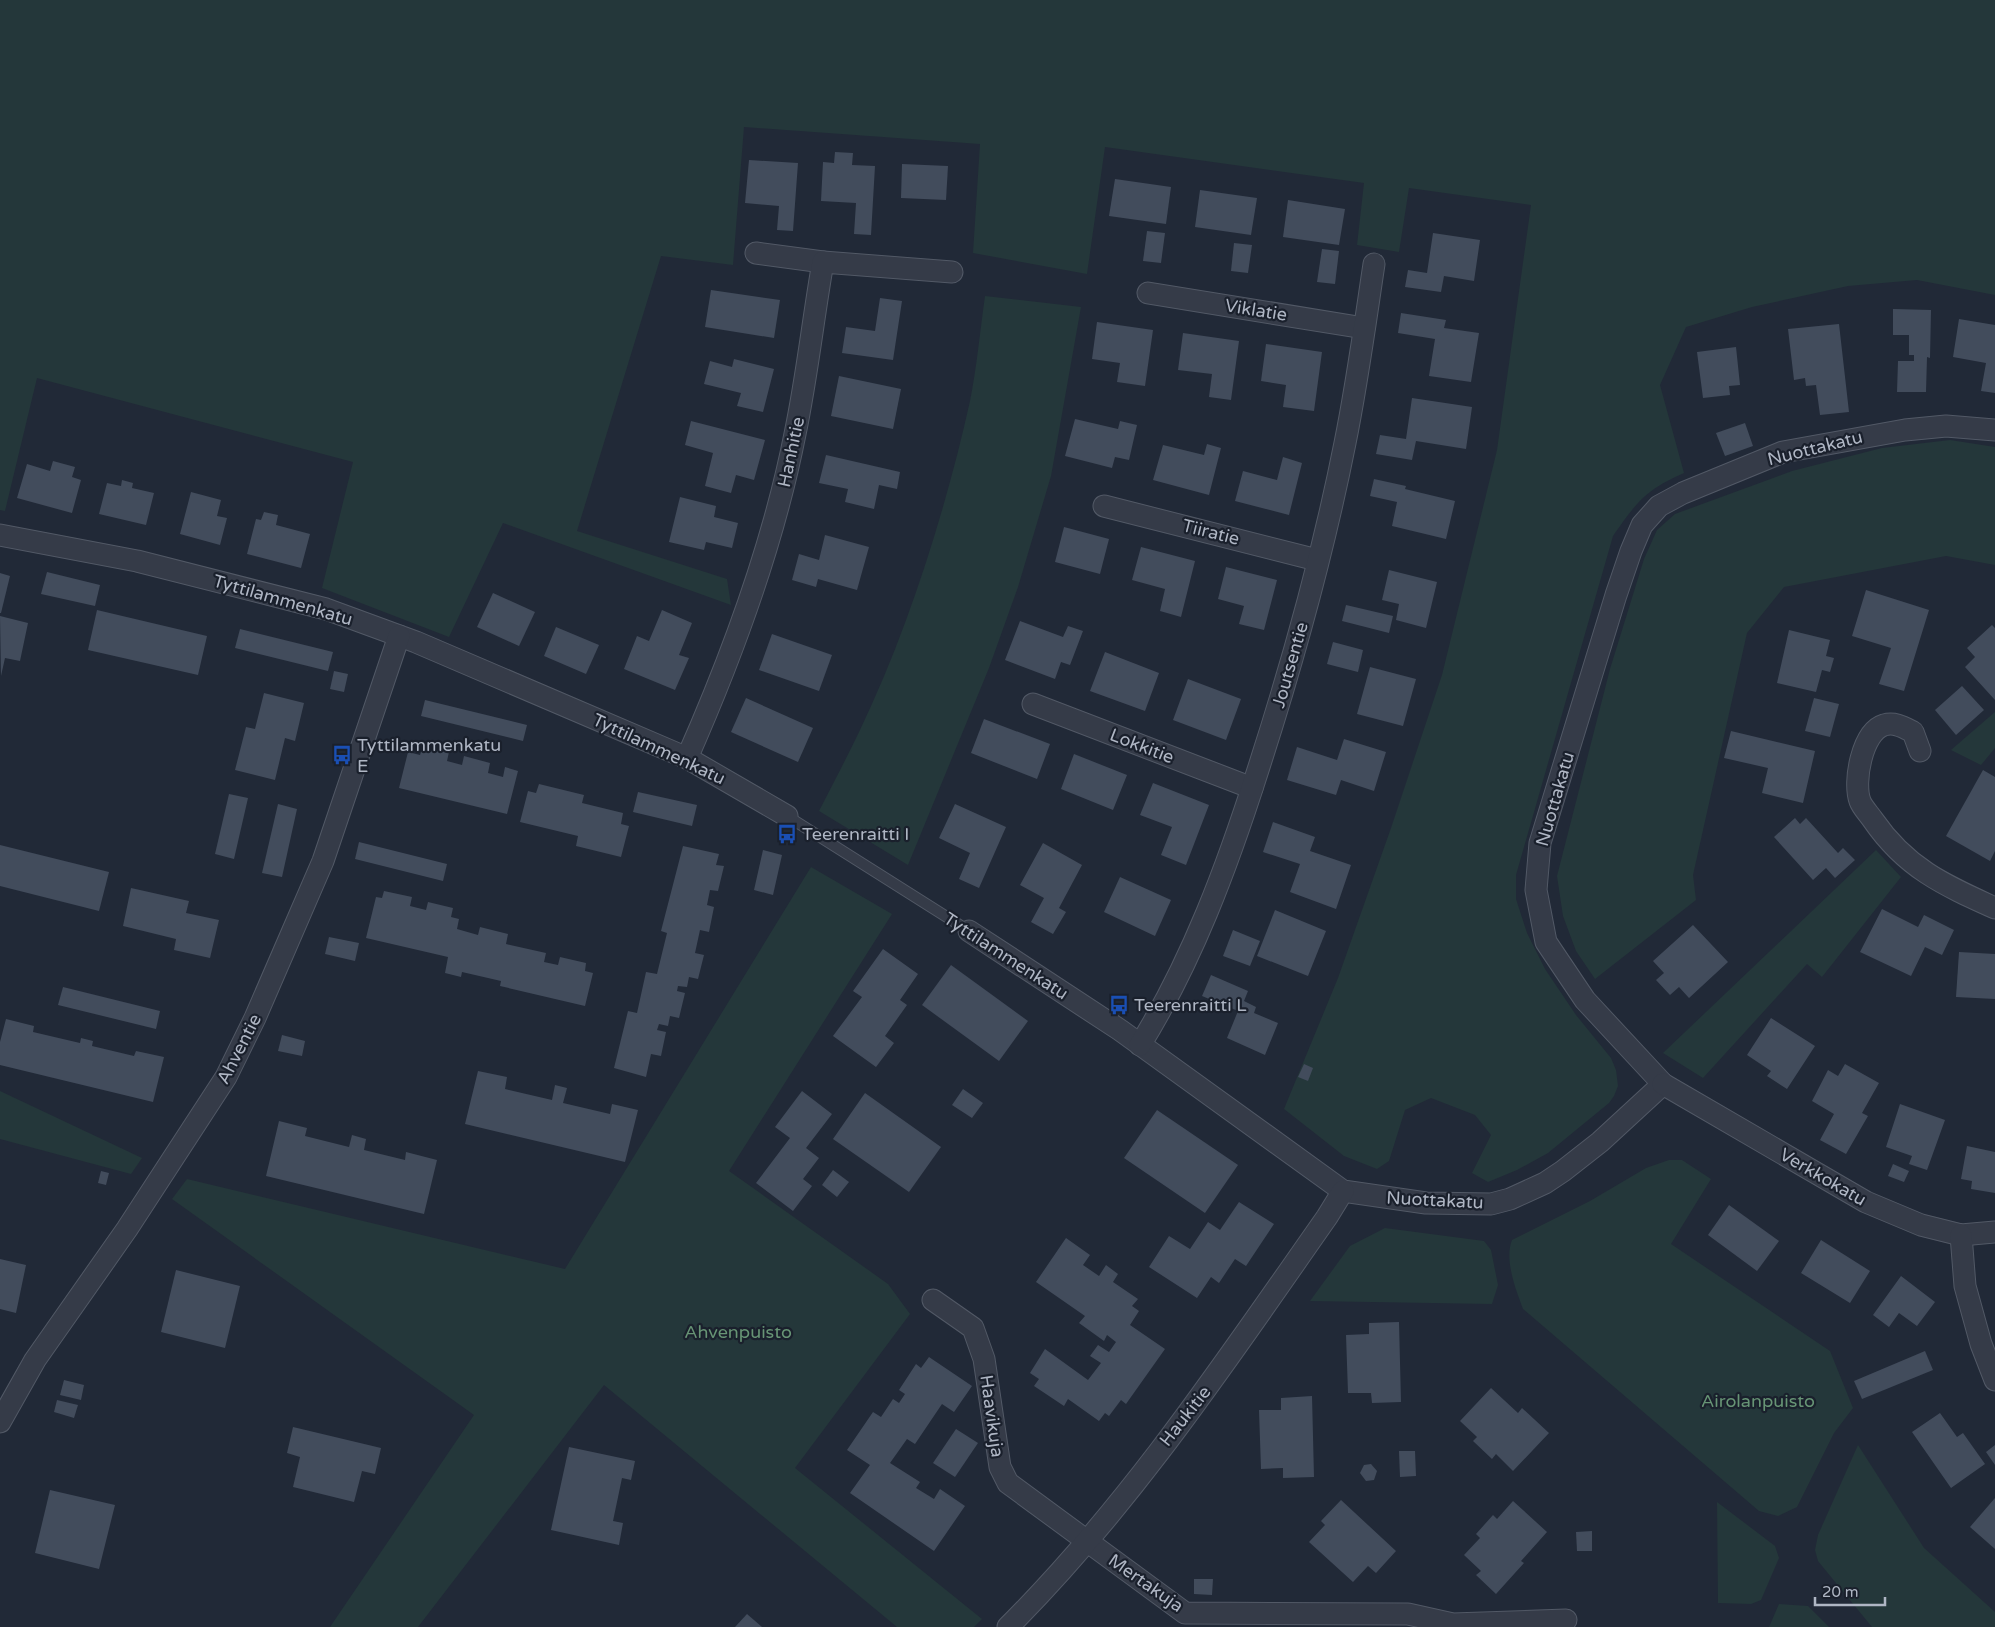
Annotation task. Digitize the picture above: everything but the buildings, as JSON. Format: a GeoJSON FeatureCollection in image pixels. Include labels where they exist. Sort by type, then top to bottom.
{"type":"FeatureCollection","features":[{"type":"Feature","properties":{"kind":"street"},"geometry":{"type":"LineString","coordinates":[[756,253],[823,262],[952,272]]}},
{"type":"Feature","properties":{"kind":"street","name":"Hanhitie"},"geometry":{"type":"LineString","coordinates":[[687,758],[707,713],[751,594],[774,522],[796,434],[823,262]]}},
{"type":"Feature","properties":{"kind":"street","name":"Joutsentie"},"geometry":{"type":"LineString","coordinates":[[1140,1045],[1194,943],[1233,847],[1281,698],[1345,443],[1374,264]]}},
{"type":"Feature","properties":{"kind":"street","name":"Viklatie"},"geometry":{"type":"LineString","coordinates":[[1148,293],[1364,328]]}},
{"type":"Feature","properties":{"kind":"street","name":"Nuottakatu"},"geometry":{"type":"LineString","coordinates":[[1343,1191],[1426,1203],[1491,1204],[1510,1199],[1545,1183],[1563,1171],[1600,1142],[1663,1084],[1585,1000],[1546,942],[1536,890],[1540,843],[1616,595],[1642,525],[1659,506],[1683,493],[1783,452],[1905,430],[1946,426],[1995,430]]}},
{"type":"Feature","properties":{"kind":"street","name":"Tiiratie"},"geometry":{"type":"LineString","coordinates":[[1104,506],[1317,560]]}},
{"type":"Feature","properties":{"kind":"street","name":"Tyttilammenkatu"},"geometry":{"type":"LineString","coordinates":[[0,535],[137,561],[240,585],[326,609],[399,636],[687,758],[788,816]]}},
{"type":"Feature","properties":{"kind":"street","name":"Ahventie"},"geometry":{"type":"LineString","coordinates":[[0,1422],[35,1360],[127,1229],[226,1077],[255,1018],[323,861],[399,636]]}},
{"type":"Feature","properties":{"kind":"street","name":"Lokkitie"},"geometry":{"type":"LineString","coordinates":[[1033,704],[1252,788]]}},
{"type":"Feature","properties":{"kind":"street"},"geometry":{"type":"LineString","coordinates":[[1920,751],[1912,732],[1896,724],[1882,726],[1869,738],[1861,758],[1857,778],[1860,800],[1897,851],[1942,884],[1995,908]]}},
{"type":"Feature","properties":{"kind":"street","name":"Tyttilammenkatu"},"geometry":{"type":"LineString","coordinates":[[968,931],[1140,1045],[1343,1191]]}},
{"type":"Feature","properties":{"kind":"street","name":"Verkkokatu"},"geometry":{"type":"LineString","coordinates":[[1663,1084],[1866,1202],[1921,1224],[1961,1235],[1995,1232]]}},
{"type":"Feature","properties":{"kind":"street","name":"Haukitie"},"geometry":{"type":"LineString","coordinates":[[1008,1627],[1088,1541],[1208,1386],[1327,1217],[1343,1191]]}},
{"type":"Feature","properties":{"kind":"street"},"geometry":{"type":"LineString","coordinates":[[1961,1235],[1965,1286],[1981,1344],[1995,1380]]}},
{"type":"Feature","properties":{"kind":"street","name":"Haavikuja"},"geometry":{"type":"LineString","coordinates":[[933,1300],[973,1328],[984,1359],[1000,1468],[1008,1483],[1088,1541]]}},
{"type":"Feature","properties":{"kind":"street","name":"Mertakuja"},"geometry":{"type":"LineString","coordinates":[[1088,1541],[1185,1613],[1408,1614],[1453,1624],[1566,1620]]}},
{"type":"Feature","properties":{"kind":"lane","name":"Tyttilammenkatu"},"geometry":{"type":"LineString","coordinates":[[788,816],[968,931]]}},
{"type":"Feature","properties":{"kind":"green space"},"geometry":{"type":"Polygon","coordinates":[[[0,0],[1995,0],[1995,295],[1917,280],[1848,286],[1752,307],[1686,327],[1660,385],[1684,473],[1660,485],[1642,498],[1613,536],[1516,875],[1516,899],[1527,933],[1545,969],[1576,1015],[1611,1058],[1616,1070],[1618,1086],[1609,1103],[1548,1153],[1517,1170],[1488,1182],[1472,1173],[1491,1135],[1475,1115],[1431,1098],[1405,1110],[1389,1161],[1377,1169],[1344,1156],[1284,1109],[1338,978],[1442,675],[1497,450],[1531,205],[1409,188],[1399,252],[1357,245],[1364,183],[1105,147],[1087,274],[973,253],[980,144],[744,127],[733,265],[661,256],[577,531],[727,579],[731,605],[503,523],[449,637],[322,588],[353,462],[37,378],[5,511],[0,510],[0,0]]]}},
{"type":"Feature","properties":{"kind":"green space"},"geometry":{"type":"Polygon","coordinates":[[[985,296],[1081,307],[1051,476],[1018,587],[989,668],[908,865],[819,811],[878,692],[924,568],[949,484],[970,401],[985,296]]]}},
{"type":"Feature","properties":{"kind":"green space"},"geometry":{"type":"Polygon","coordinates":[[[1950,440],[1995,447],[1995,565],[1946,556],[1784,587],[1747,633],[1693,875],[1696,900],[1595,979],[1576,951],[1563,916],[1557,876],[1610,669],[1644,559],[1657,530],[1675,514],[1792,471],[1882,448],[1950,440]]]}},
{"type":"Feature","properties":{"kind":"green space"},"geometry":{"type":"Polygon","coordinates":[[[1995,712],[1995,748],[1981,765],[1951,750],[1995,712]]]}},
{"type":"Feature","properties":{"kind":"green space"},"geometry":{"type":"Polygon","coordinates":[[[1876,850],[1901,877],[1822,977],[1807,964],[1703,1078],[1663,1053],[1876,850]]]}},
{"type":"Feature","properties":{"kind":"green space","name":"Ahvenpuisto"},"geometry":{"type":"Polygon","coordinates":[[[811,867],[892,914],[729,1171],[888,1284],[910,1314],[795,1468],[982,1619],[974,1627],[897,1627],[604,1385],[418,1627],[330,1627],[474,1415],[172,1199],[187,1179],[565,1269],[811,867]]]}},
{"type":"Feature","properties":{"kind":"green space"},"geometry":{"type":"Polygon","coordinates":[[[0,1091],[142,1158],[131,1174],[0,1139],[0,1091]]]}},
{"type":"Feature","properties":{"kind":"green space","name":"Airolanpuisto"},"geometry":{"type":"Polygon","coordinates":[[[1669,1160],[1682,1160],[1711,1179],[1671,1244],[1830,1351],[1853,1408],[1834,1433],[1797,1507],[1778,1516],[1759,1511],[1523,1309],[1514,1284],[1509,1257],[1512,1240],[1590,1201],[1646,1168],[1669,1160]]]}},
{"type":"Feature","properties":{"kind":"green space"},"geometry":{"type":"Polygon","coordinates":[[[1385,1228],[1484,1241],[1491,1250],[1498,1285],[1492,1304],[1310,1301],[1350,1246],[1385,1228]]]}},
{"type":"Feature","properties":{"kind":"green space"},"geometry":{"type":"Polygon","coordinates":[[[1858,1445],[1924,1548],[1995,1612],[1995,1627],[1872,1627],[1818,1561],[1815,1550],[1818,1535],[1858,1445]]]}},
{"type":"Feature","properties":{"kind":"green space"},"geometry":{"type":"Polygon","coordinates":[[[1717,1502],[1775,1546],[1779,1558],[1761,1600],[1751,1604],[1718,1603],[1717,1502]]]}},
{"type":"Feature","properties":{"kind":"green space"},"geometry":{"type":"Polygon","coordinates":[[[1779,1604],[1808,1606],[1829,1627],[1769,1627],[1779,1604]]]}},
{"type":"Feature","properties":{"kind":"place","name":"Tyttilammenkatu E"},"geometry":{"type":"Point","coordinates":[342,755]}},
{"type":"Feature","properties":{"kind":"place","name":"Teerenraitti I"},"geometry":{"type":"Point","coordinates":[787,834]}},
{"type":"Feature","properties":{"kind":"place","name":"Teerenraitti L"},"geometry":{"type":"Point","coordinates":[1119,1005]}}]}
